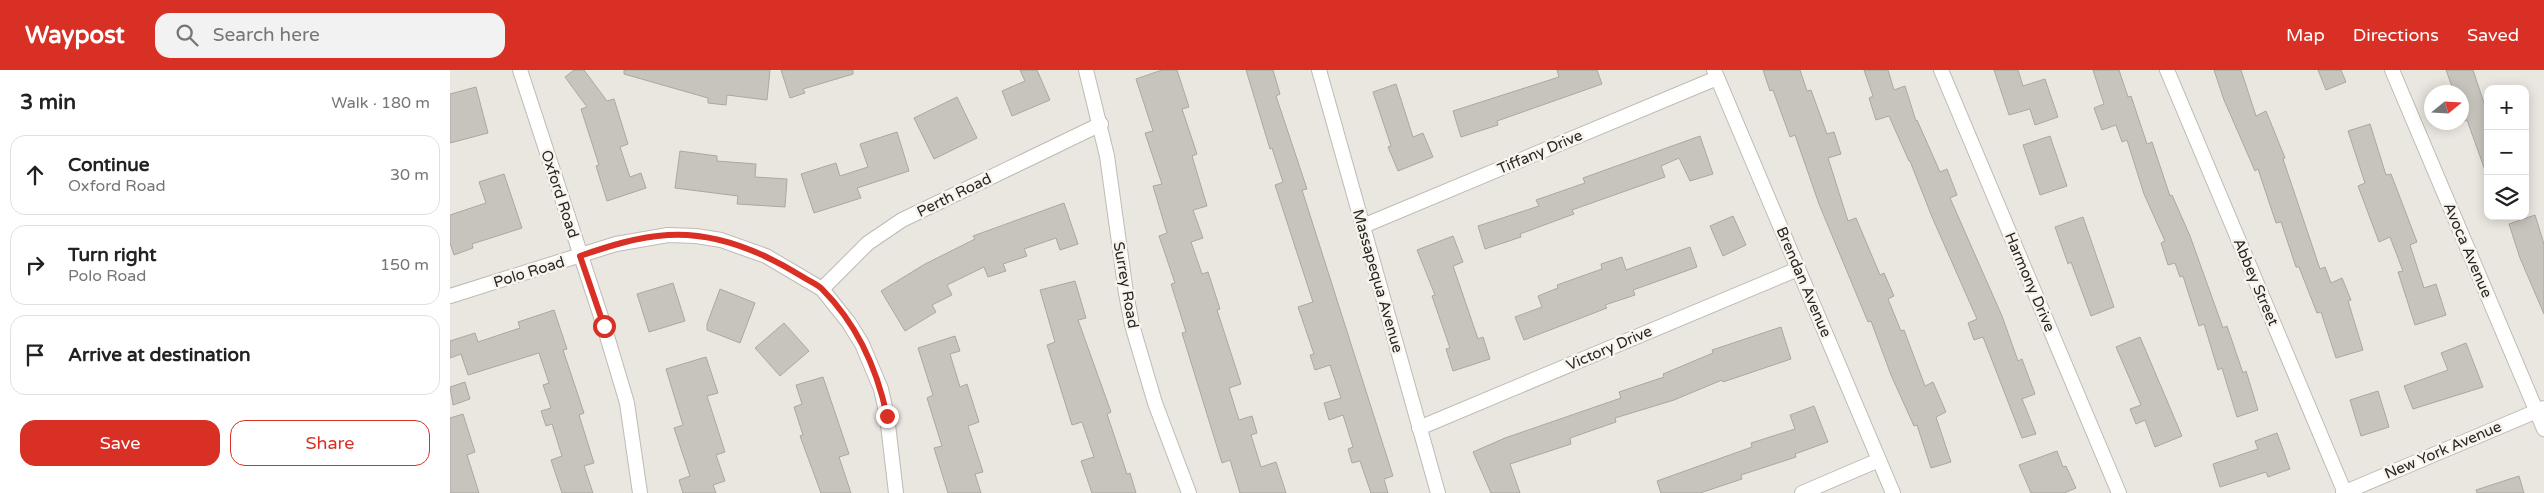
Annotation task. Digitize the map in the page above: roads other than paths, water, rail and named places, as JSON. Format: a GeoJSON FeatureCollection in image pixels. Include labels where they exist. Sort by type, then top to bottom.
{"type":"FeatureCollection","features":[{"type":"Feature","properties":{"kind":"street","name":"Oxford Road"},"geometry":{"type":"LineString","coordinates":[[520,70],[627,402],[640,493]]}},
{"type":"Feature","properties":{"kind":"street","name":"Surrey Road"},"geometry":{"type":"LineString","coordinates":[[1086,70],[1101,124],[1132,325],[1154,403],[1190,493]]}},
{"type":"Feature","properties":{"kind":"street","name":"Massapequa Avenue"},"geometry":{"type":"LineString","coordinates":[[1319,70],[1438,493]]}},
{"type":"Feature","properties":{"kind":"street","name":"Harmony Drive"},"geometry":{"type":"LineString","coordinates":[[1941,70],[2119,493]]}},
{"type":"Feature","properties":{"kind":"street","name":"Abbey Street"},"geometry":{"type":"LineString","coordinates":[[2167,70],[2344,493]]}},
{"type":"Feature","properties":{"kind":"street","name":"Avoca Avenue"},"geometry":{"type":"LineString","coordinates":[[2392,70],[2540,409],[2544,429]]}},
{"type":"Feature","properties":{"kind":"street","name":"Tiffany Drive"},"geometry":{"type":"LineString","coordinates":[[1363,226],[1716,74]]}},
{"type":"Feature","properties":{"kind":"street","name":"Brendan Avenue"},"geometry":{"type":"LineString","coordinates":[[1716,74],[1893,493]]}},
{"type":"Feature","properties":{"kind":"street","name":"Perth Road"},"geometry":{"type":"LineString","coordinates":[[822,289],[868,243],[902,220],[1101,124]]}},
{"type":"Feature","properties":{"kind":"street","name":"Polo Road"},"geometry":{"type":"LineString","coordinates":[[450,296],[616,244],[668,235],[696,236],[721,240],[766,256],[822,289],[849,323],[862,344],[882,389],[896,493]]}},
{"type":"Feature","properties":{"kind":"street","name":"Victory Drive"},"geometry":{"type":"LineString","coordinates":[[1419,428],[1798,269]]}},
{"type":"Feature","properties":{"kind":"street","name":"New York Avenue"},"geometry":{"type":"LineString","coordinates":[[2344,493],[2540,409]]}},
{"type":"Feature","properties":{"kind":"street"},"geometry":{"type":"LineString","coordinates":[[1802,493],[1879,460]]}}]}
